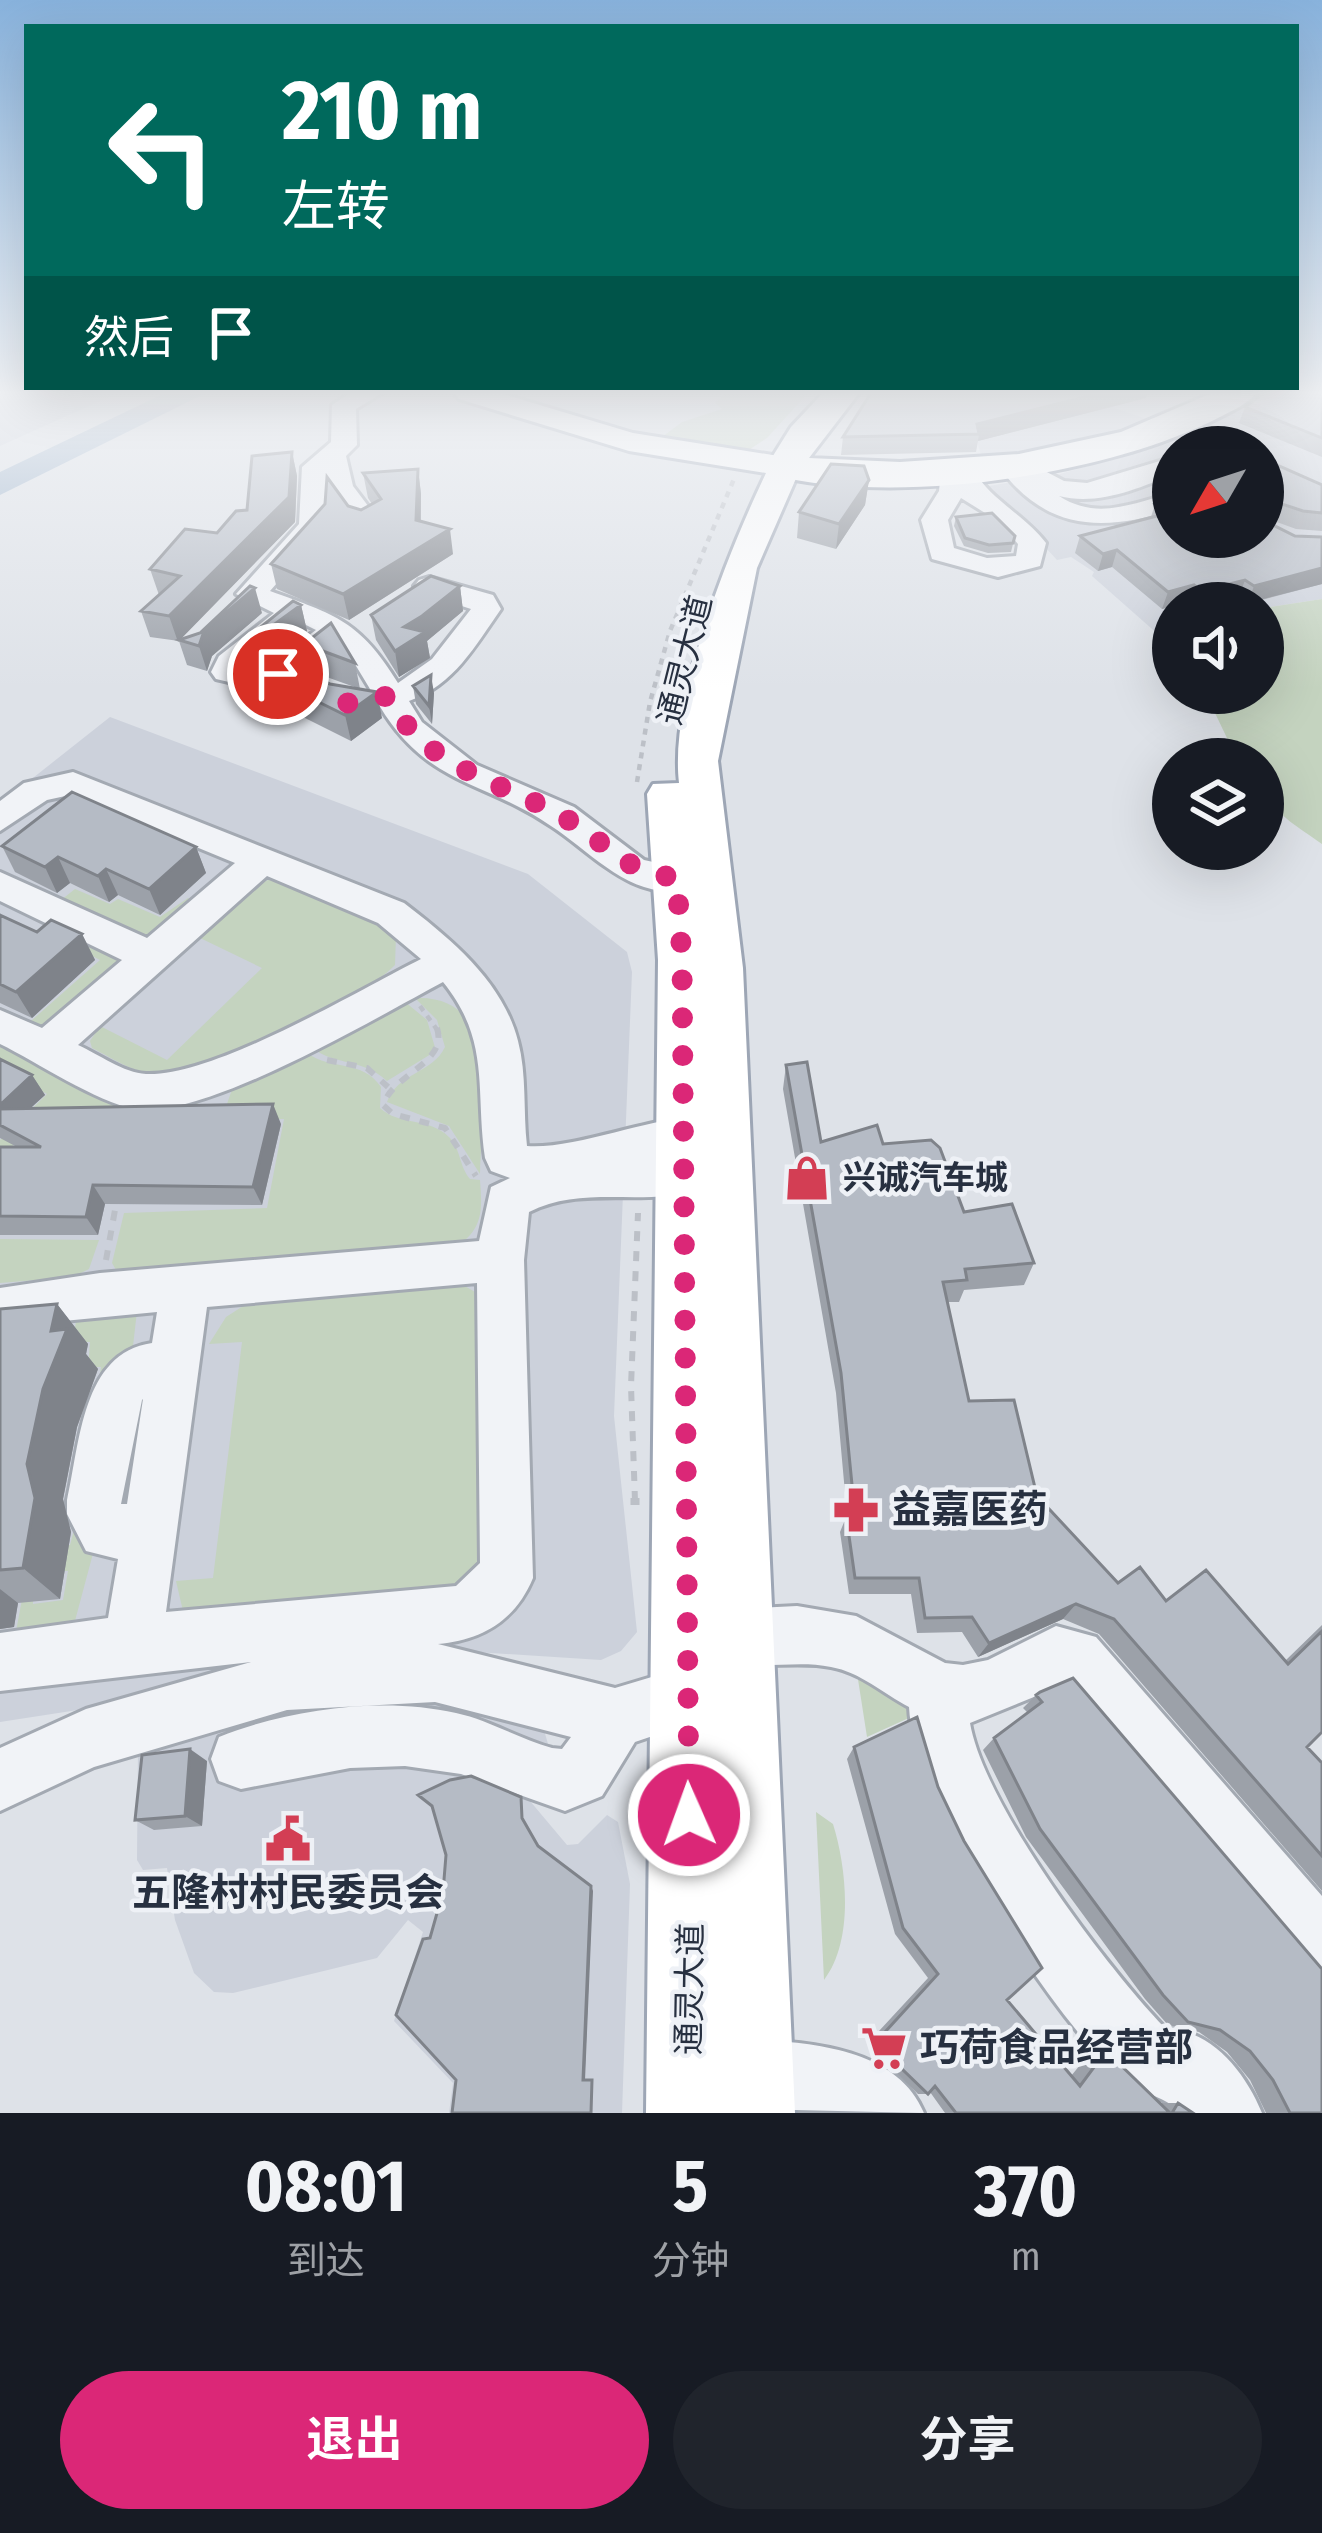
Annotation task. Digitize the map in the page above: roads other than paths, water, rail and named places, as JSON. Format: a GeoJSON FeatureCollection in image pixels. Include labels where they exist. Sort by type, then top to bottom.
{"type":"FeatureCollection","features":[{"type":"Feature","properties":{"kind":"main road","name":"通灵大道"},"geometry":{"type":"LineString","coordinates":[[688,2113],[691,1854],[685,1697],[684,1155],[677,878],[665,764],[668,716],[703,585],[759,492]]}},
{"type":"Feature","properties":{"kind":"main road","name":"通灵大道"},"geometry":{"type":"LineString","coordinates":[[751,2094],[719,968],[714,883],[697,761],[714,654],[765,492]]}},
{"type":"Feature","properties":{"kind":"street"},"geometry":{"type":"LineString","coordinates":[[225,617],[309,532],[316,512],[315,492]]}},
{"type":"Feature","properties":{"kind":"street"},"geometry":{"type":"LineString","coordinates":[[343,492],[367,524]]}},
{"type":"Feature","properties":{"kind":"street"},"geometry":{"type":"LineString","coordinates":[[1041,492],[1052,506],[1091,522],[1152,506]]}},
{"type":"Feature","properties":{"kind":"street"},"geometry":{"type":"LineString","coordinates":[[298,610],[281,617],[226,669],[262,683],[464,568]]}},
{"type":"Feature","properties":{"kind":"street"},"geometry":{"type":"LineString","coordinates":[[251,594],[298,610],[344,634],[369,658],[410,729],[465,773],[561,815],[633,870],[677,878]]}},
{"type":"Feature","properties":{"kind":"street"},"geometry":{"type":"LineString","coordinates":[[348,703],[411,691],[443,668],[486,609],[482,601],[406,602]]}},
{"type":"Feature","properties":{"kind":"street"},"geometry":{"type":"LineString","coordinates":[[278,674],[316,689]]}},
{"type":"Feature","properties":{"kind":"street"},"geometry":{"type":"LineString","coordinates":[[0,819],[36,791],[73,783],[391,913],[490,1013],[499,1044],[507,1179],[500,1260],[508,1562],[505,1578],[490,1598],[469,1612],[133,1644],[0,1663]]}},
{"type":"Feature","properties":{"kind":"street"},"geometry":{"type":"LineString","coordinates":[[48,1047],[260,862]]}},
{"type":"Feature","properties":{"kind":"street"},"geometry":{"type":"LineString","coordinates":[[0,884],[149,956]]}},
{"type":"Feature","properties":{"kind":"street"},"geometry":{"type":"LineString","coordinates":[[0,1026],[136,1092],[154,1095],[296,1036],[445,964]]}},
{"type":"Feature","properties":{"kind":"street"},"geometry":{"type":"LineString","coordinates":[[507,1179],[552,1185],[641,1174],[684,1155]]}},
{"type":"Feature","properties":{"kind":"street"},"geometry":{"type":"LineString","coordinates":[[0,1312],[17,1304],[100,1294],[500,1260]]}},
{"type":"Feature","properties":{"kind":"street"},"geometry":{"type":"LineString","coordinates":[[133,1644],[185,1290]]}},
{"type":"Feature","properties":{"kind":"street"},"geometry":{"type":"LineString","coordinates":[[736,1638],[804,1634],[839,1640],[939,1691],[983,1695],[1056,1654],[1075,1658],[1322,1946]]}},
{"type":"Feature","properties":{"kind":"street"},"geometry":{"type":"LineString","coordinates":[[0,1780],[86,1739],[287,1682],[435,1673],[615,1718],[685,1697]]}},
{"type":"Feature","properties":{"kind":"street"},"geometry":{"type":"LineString","coordinates":[[939,1691],[941,1726],[955,1773],[1077,1973],[1143,2059],[1165,2068],[1181,2062],[1227,2113]]}},
{"type":"Feature","properties":{"kind":"street"},"geometry":{"type":"LineString","coordinates":[[241,1759],[356,1735],[427,1736],[522,1764],[554,1783],[574,1779],[584,1770],[615,1718]]}},
{"type":"Feature","properties":{"kind":"street"},"geometry":{"type":"LineString","coordinates":[[751,2094],[826,2078],[889,2113]]}},
{"type":"Feature","properties":{"kind":"place","name":"兴诚汽车城"},"geometry":{"type":"Point","coordinates":[807,1178]}},
{"type":"Feature","properties":{"kind":"place","name":"益嘉医药"},"geometry":{"type":"Point","coordinates":[856,1510]}},
{"type":"Feature","properties":{"kind":"place","name":"五隆村村民委员会"},"geometry":{"type":"Point","coordinates":[288,1839]}},
{"type":"Feature","properties":{"kind":"place","name":"巧荷食品经营部"},"geometry":{"type":"Point","coordinates":[884,2048]}}]}
